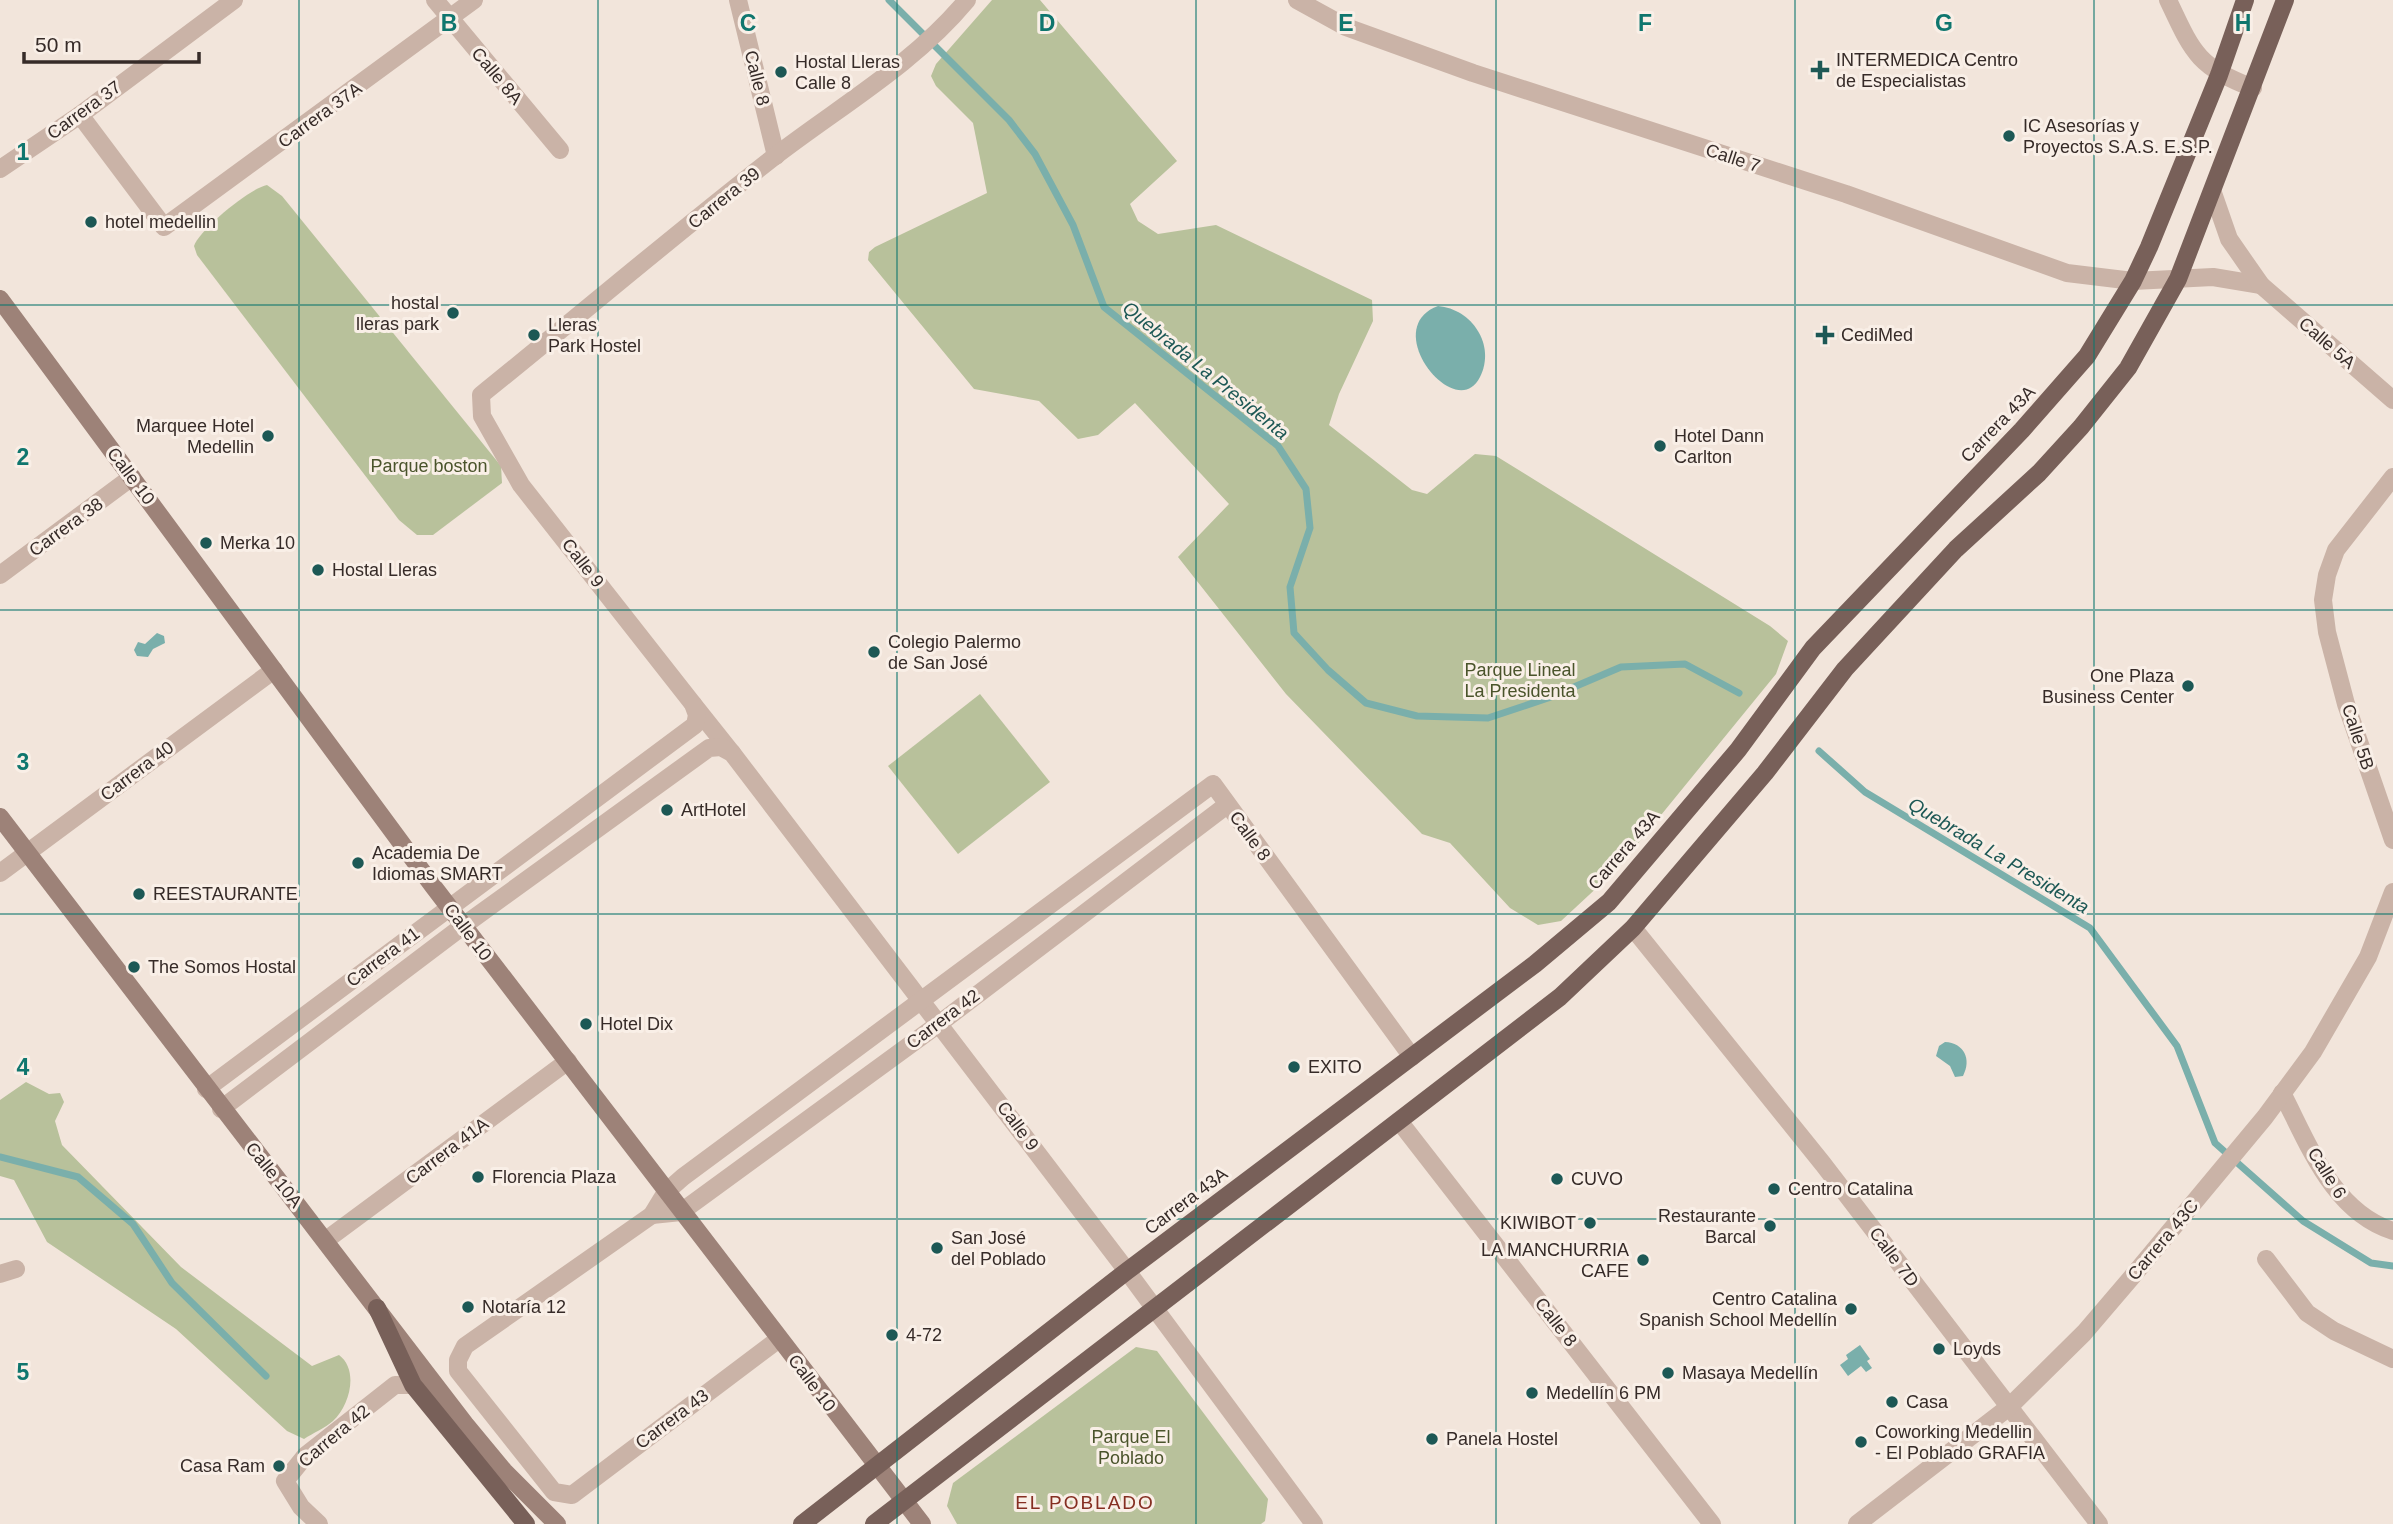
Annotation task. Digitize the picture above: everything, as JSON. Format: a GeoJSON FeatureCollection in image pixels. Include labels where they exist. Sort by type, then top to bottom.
{"type":"FeatureCollection","features":[{"type":"Feature","properties":{"kind":"main road","name":"Carrera 43A"},"geometry":{"type":"LineString","coordinates":[[802,1524],[1127,1270],[1535,964],[1609,902],[1738,750],[1813,648],[2066,382],[2087,356],[2133,281],[2219,75],[2245,0]]}},
{"type":"Feature","properties":{"kind":"main road"},"geometry":{"type":"LineString","coordinates":[[874,1524],[1560,997],[1633,928],[1765,773],[1845,669],[1956,549],[2039,473],[2104,400],[2150,333],[2178,279],[2285,0]]}},
{"type":"Feature","properties":{"kind":"main road","name":"Calle 10"},"geometry":{"type":"LineString","coordinates":[[0,299],[449,907],[922,1524]]}},
{"type":"Feature","properties":{"kind":"main road","name":"Calle 10A"},"geometry":{"type":"LineString","coordinates":[[0,817],[221,1109],[326,1240],[473,1434],[504,1471],[557,1524]]}},
{"type":"Feature","properties":{"kind":"main road"},"geometry":{"type":"LineString","coordinates":[[377,1308],[414,1385],[526,1524]]}},
{"type":"Feature","properties":{"kind":"street","name":"Carrera 37"},"geometry":{"type":"LineString","coordinates":[[0,169],[80,115],[234,0]]}},
{"type":"Feature","properties":{"kind":"street","name":"Calle 8A"},"geometry":{"type":"LineString","coordinates":[[435,0],[560,150]]}},
{"type":"Feature","properties":{"kind":"street","name":"Carrera 37A"},"geometry":{"type":"LineString","coordinates":[[80,115],[164,227],[474,0]]}},
{"type":"Feature","properties":{"kind":"street","name":"Calle 8"},"geometry":{"type":"LineString","coordinates":[[738,0],[776,156]]}},
{"type":"Feature","properties":{"kind":"street","name":"Carrera 39"},"geometry":{"type":"LineString","coordinates":[[481,395],[776,156],[906,61],[934,38],[967,0]]}},
{"type":"Feature","properties":{"kind":"street","name":"Calle 7"},"geometry":{"type":"LineString","coordinates":[[1297,0],[1346,27],[1486,78],[1846,194],[2067,273],[2133,281],[2178,279]]}},
{"type":"Feature","properties":{"kind":"street"},"geometry":{"type":"LineString","coordinates":[[2168,0],[2192,48],[2204,64],[2219,75],[2253,88]]}},
{"type":"Feature","properties":{"kind":"street","name":"Calle 5A"},"geometry":{"type":"LineString","coordinates":[[2213,193],[2229,239],[2261,285],[2393,400]]}},
{"type":"Feature","properties":{"kind":"street"},"geometry":{"type":"LineString","coordinates":[[2178,279],[2213,277],[2261,285]]}},
{"type":"Feature","properties":{"kind":"street","name":"Calle 9"},"geometry":{"type":"LineString","coordinates":[[481,395],[482,416],[521,485],[940,1023],[1127,1270],[1307,1522]]}},
{"type":"Feature","properties":{"kind":"street","name":"Carrera 38"},"geometry":{"type":"LineString","coordinates":[[0,575],[132,477]]}},
{"type":"Feature","properties":{"kind":"street","name":"Calle 5B"},"geometry":{"type":"LineString","coordinates":[[2393,477],[2336,550],[2327,575],[2323,600],[2327,632],[2346,704],[2393,840]]}},
{"type":"Feature","properties":{"kind":"street","name":"Carrera 40"},"geometry":{"type":"LineString","coordinates":[[0,873],[274,670]]}},
{"type":"Feature","properties":{"kind":"street","name":"Carrera 41"},"geometry":{"type":"LineString","coordinates":[[206,1089],[695,725],[697,715],[693,704]]}},
{"type":"Feature","properties":{"kind":"street","name":"Carrera 41"},"geometry":{"type":"LineString","coordinates":[[221,1109],[464,926],[709,748],[721,747],[732,753]]}},
{"type":"Feature","properties":{"kind":"street","name":"Calle 8"},"geometry":{"type":"LineString","coordinates":[[1213,784],[1412,1058]]}},
{"type":"Feature","properties":{"kind":"street","name":"Carrera 42"},"geometry":{"type":"LineString","coordinates":[[564,1494],[554,1492],[457,1371],[457,1360],[465,1346],[652,1215],[666,1192],[1213,784]]}},
{"type":"Feature","properties":{"kind":"street","name":"Carrera 42"},"geometry":{"type":"LineString","coordinates":[[652,1215],[681,1212],[940,1023],[1227,805]]}},
{"type":"Feature","properties":{"kind":"street","name":"Carrera 43C"},"geometry":{"type":"LineString","coordinates":[[1857,1524],[2009,1407],[2084,1333],[2131,1278],[2265,1117],[2313,1052],[2368,957],[2393,892]]}},
{"type":"Feature","properties":{"kind":"street","name":"Calle 7D"},"geometry":{"type":"LineString","coordinates":[[1633,928],[1823,1164],[2099,1524]]}},
{"type":"Feature","properties":{"kind":"street","name":"Carrera 41A"},"geometry":{"type":"LineString","coordinates":[[326,1240],[568,1061]]}},
{"type":"Feature","properties":{"kind":"street","name":"Calle 6"},"geometry":{"type":"LineString","coordinates":[[2282,1093],[2343,1201],[2380,1227],[2393,1231]]}},
{"type":"Feature","properties":{"kind":"street","name":"Calle 8"},"geometry":{"type":"LineString","coordinates":[[1399,1121],[1712,1524]]}},
{"type":"Feature","properties":{"kind":"street"},"geometry":{"type":"LineString","coordinates":[[2266,1259],[2307,1314],[2334,1331],[2393,1359]]}},
{"type":"Feature","properties":{"kind":"street","name":"Carrera 43"},"geometry":{"type":"LineString","coordinates":[[564,1494],[572,1495],[779,1339]]}},
{"type":"Feature","properties":{"kind":"street","name":"Carrera 42"},"geometry":{"type":"LineString","coordinates":[[319,1524],[301,1507],[285,1481],[306,1455],[395,1385],[414,1385]]}},
{"type":"Feature","properties":{"kind":"green space","name":"Parque Lineal La Presidenta"},"geometry":{"type":"Polygon","coordinates":[[[992,0],[1040,0],[1177,161],[1130,204],[1138,221],[1158,234],[1216,225],[1372,300],[1373,321],[1339,394],[1329,425],[1412,490],[1427,494],[1475,454],[1496,456],[1770,626],[1788,641],[1776,674],[1617,869],[1561,921],[1538,925],[1510,908],[1450,843],[1422,834],[1286,694],[1178,557],[1229,504],[1135,403],[1098,435],[1078,439],[1039,401],[974,389],[868,260],[869,252],[875,247],[987,193],[973,123],[936,86],[931,76],[936,64],[992,0]]]}},
{"type":"Feature","properties":{"kind":"green space","name":"Parque boston"},"geometry":{"type":"Polygon","coordinates":[[[267,185],[282,196],[501,466],[502,483],[433,535],[417,535],[399,520],[197,255],[194,246],[215,220],[238,201],[267,185]]]}},
{"type":"Feature","properties":{"kind":"green space"},"geometry":{"type":"Polygon","coordinates":[[[980,694],[1050,782],[958,854],[888,766],[980,694]]]}},
{"type":"Feature","properties":{"kind":"green space"},"geometry":{"type":"Polygon","coordinates":[[[26,1082],[49,1094],[60,1093],[64,1102],[55,1121],[62,1145],[181,1267],[312,1366],[339,1355],[345,1361],[349,1369],[350,1388],[344,1406],[333,1421],[304,1439],[287,1431],[176,1329],[47,1242],[14,1180],[0,1176],[0,1100],[26,1082]]]}},
{"type":"Feature","properties":{"kind":"green space","name":"Parque El Poblado"},"geometry":{"type":"Polygon","coordinates":[[[1136,1347],[1157,1351],[1268,1499],[1265,1521],[1261,1524],[957,1524],[947,1506],[953,1483],[1136,1347]]]}},
{"type":"Feature","properties":{"kind":"water"},"geometry":{"type":"Polygon","coordinates":[[[1438,306],[1461,314],[1470,321],[1483,341],[1484,365],[1480,377],[1469,389],[1455,389],[1440,381],[1428,368],[1419,351],[1416,333],[1422,317],[1438,306]]]}},
{"type":"Feature","properties":{"kind":"water"},"geometry":{"type":"Polygon","coordinates":[[[157,633],[164,636],[165,643],[153,649],[148,657],[137,656],[134,650],[138,642],[145,644],[157,633]]]}},
{"type":"Feature","properties":{"kind":"water"},"geometry":{"type":"Polygon","coordinates":[[[1945,1042],[1957,1045],[1964,1053],[1967,1064],[1963,1076],[1955,1077],[1950,1066],[1936,1056],[1939,1046],[1945,1042]]]}},
{"type":"Feature","properties":{"kind":"water"},"geometry":{"type":"Polygon","coordinates":[[[1860,1345],[1870,1359],[1867,1361],[1872,1368],[1866,1372],[1861,1366],[1848,1376],[1840,1365],[1848,1359],[1846,1355],[1860,1345]]]}},
{"type":"Feature","properties":{"kind":"waterway","name":"Quebrada La Presidenta"},"geometry":{"type":"LineString","coordinates":[[889,0],[1009,120],[1035,154],[1073,225],[1104,307],[1278,446],[1306,489],[1310,528],[1290,587],[1294,633],[1328,670],[1366,703],[1417,716],[1488,718],[1548,698],[1621,667],[1685,664],[1739,693]]}},
{"type":"Feature","properties":{"kind":"waterway","name":"Quebrada La Presidenta"},"geometry":{"type":"LineString","coordinates":[[1819,751],[1865,792],[2090,928],[2177,1046],[2215,1143],[2303,1221],[2371,1263],[2393,1266]]}},
{"type":"Feature","properties":{"kind":"waterway"},"geometry":{"type":"LineString","coordinates":[[0,1157],[78,1177],[133,1224],[172,1283],[266,1376]]}},
{"type":"Feature","properties":{"kind":"place","name":"INTERMEDICA Centro de Especialistas"},"geometry":{"type":"Point","coordinates":[1820,70]}},
{"type":"Feature","properties":{"kind":"place","name":"Hostal Lleras Calle 8"},"geometry":{"type":"Point","coordinates":[781,72]}},
{"type":"Feature","properties":{"kind":"place","name":"IC Asesorías y Proyectos S.A.S. E.S.P."},"geometry":{"type":"Point","coordinates":[2009,136]}},
{"type":"Feature","properties":{"kind":"place","name":"hotel medellin"},"geometry":{"type":"Point","coordinates":[91,222]}},
{"type":"Feature","properties":{"kind":"place","name":"hostal lleras park"},"geometry":{"type":"Point","coordinates":[453,313]}},
{"type":"Feature","properties":{"kind":"place","name":"Lleras Park Hostel"},"geometry":{"type":"Point","coordinates":[534,335]}},
{"type":"Feature","properties":{"kind":"place","name":"CediMed"},"geometry":{"type":"Point","coordinates":[1825,335]}},
{"type":"Feature","properties":{"kind":"place","name":"Marquee Hotel Medellin"},"geometry":{"type":"Point","coordinates":[268,436]}},
{"type":"Feature","properties":{"kind":"place","name":"Hotel Dann Carlton"},"geometry":{"type":"Point","coordinates":[1660,446]}},
{"type":"Feature","properties":{"kind":"place","name":"Merka 10"},"geometry":{"type":"Point","coordinates":[206,543]}},
{"type":"Feature","properties":{"kind":"place","name":"Hostal Lleras"},"geometry":{"type":"Point","coordinates":[318,570]}},
{"type":"Feature","properties":{"kind":"place","name":"Colegio Palermo de San José"},"geometry":{"type":"Point","coordinates":[874,652]}},
{"type":"Feature","properties":{"kind":"place","name":"One Plaza Business Center"},"geometry":{"type":"Point","coordinates":[2188,686]}},
{"type":"Feature","properties":{"kind":"place","name":"ArtHotel"},"geometry":{"type":"Point","coordinates":[667,810]}},
{"type":"Feature","properties":{"kind":"place","name":"Academia De Idiomas SMART"},"geometry":{"type":"Point","coordinates":[358,863]}},
{"type":"Feature","properties":{"kind":"place","name":"REESTAURANTE"},"geometry":{"type":"Point","coordinates":[139,894]}},
{"type":"Feature","properties":{"kind":"place","name":"The Somos Hostal"},"geometry":{"type":"Point","coordinates":[134,967]}},
{"type":"Feature","properties":{"kind":"place","name":"Hotel Dix"},"geometry":{"type":"Point","coordinates":[586,1024]}},
{"type":"Feature","properties":{"kind":"place","name":"EXITO"},"geometry":{"type":"Point","coordinates":[1294,1067]}},
{"type":"Feature","properties":{"kind":"place","name":"Florencia Plaza"},"geometry":{"type":"Point","coordinates":[478,1177]}},
{"type":"Feature","properties":{"kind":"place","name":"CUVO"},"geometry":{"type":"Point","coordinates":[1557,1179]}},
{"type":"Feature","properties":{"kind":"place","name":"Centro Catalina"},"geometry":{"type":"Point","coordinates":[1774,1189]}},
{"type":"Feature","properties":{"kind":"place","name":"KIWIBOT"},"geometry":{"type":"Point","coordinates":[1590,1223]}},
{"type":"Feature","properties":{"kind":"place","name":"Restaurante Barcal"},"geometry":{"type":"Point","coordinates":[1770,1226]}},
{"type":"Feature","properties":{"kind":"place","name":"San José del Poblado"},"geometry":{"type":"Point","coordinates":[937,1248]}},
{"type":"Feature","properties":{"kind":"place","name":"LA MANCHURRIA CAFE"},"geometry":{"type":"Point","coordinates":[1643,1260]}},
{"type":"Feature","properties":{"kind":"place","name":"Notaría 12"},"geometry":{"type":"Point","coordinates":[468,1307]}},
{"type":"Feature","properties":{"kind":"place","name":"Centro Catalina Spanish School Medellín"},"geometry":{"type":"Point","coordinates":[1851,1309]}},
{"type":"Feature","properties":{"kind":"place","name":"4-72"},"geometry":{"type":"Point","coordinates":[892,1335]}},
{"type":"Feature","properties":{"kind":"place","name":"Loyds"},"geometry":{"type":"Point","coordinates":[1939,1349]}},
{"type":"Feature","properties":{"kind":"place","name":"Masaya Medellín"},"geometry":{"type":"Point","coordinates":[1668,1373]}},
{"type":"Feature","properties":{"kind":"place","name":"Medellín 6 PM"},"geometry":{"type":"Point","coordinates":[1532,1393]}},
{"type":"Feature","properties":{"kind":"place","name":"Casa"},"geometry":{"type":"Point","coordinates":[1892,1402]}},
{"type":"Feature","properties":{"kind":"place","name":"Panela Hostel"},"geometry":{"type":"Point","coordinates":[1432,1439]}},
{"type":"Feature","properties":{"kind":"place","name":"Coworking Medellin - El Poblado GRAFIA"},"geometry":{"type":"Point","coordinates":[1861,1442]}},
{"type":"Feature","properties":{"kind":"place","name":"Casa Ram"},"geometry":{"type":"Point","coordinates":[279,1466]}},
{"type":"Feature","properties":{"kind":"district","name":"EL POBLADO"},"geometry":{"type":"Point","coordinates":[1085,1502]}}]}
